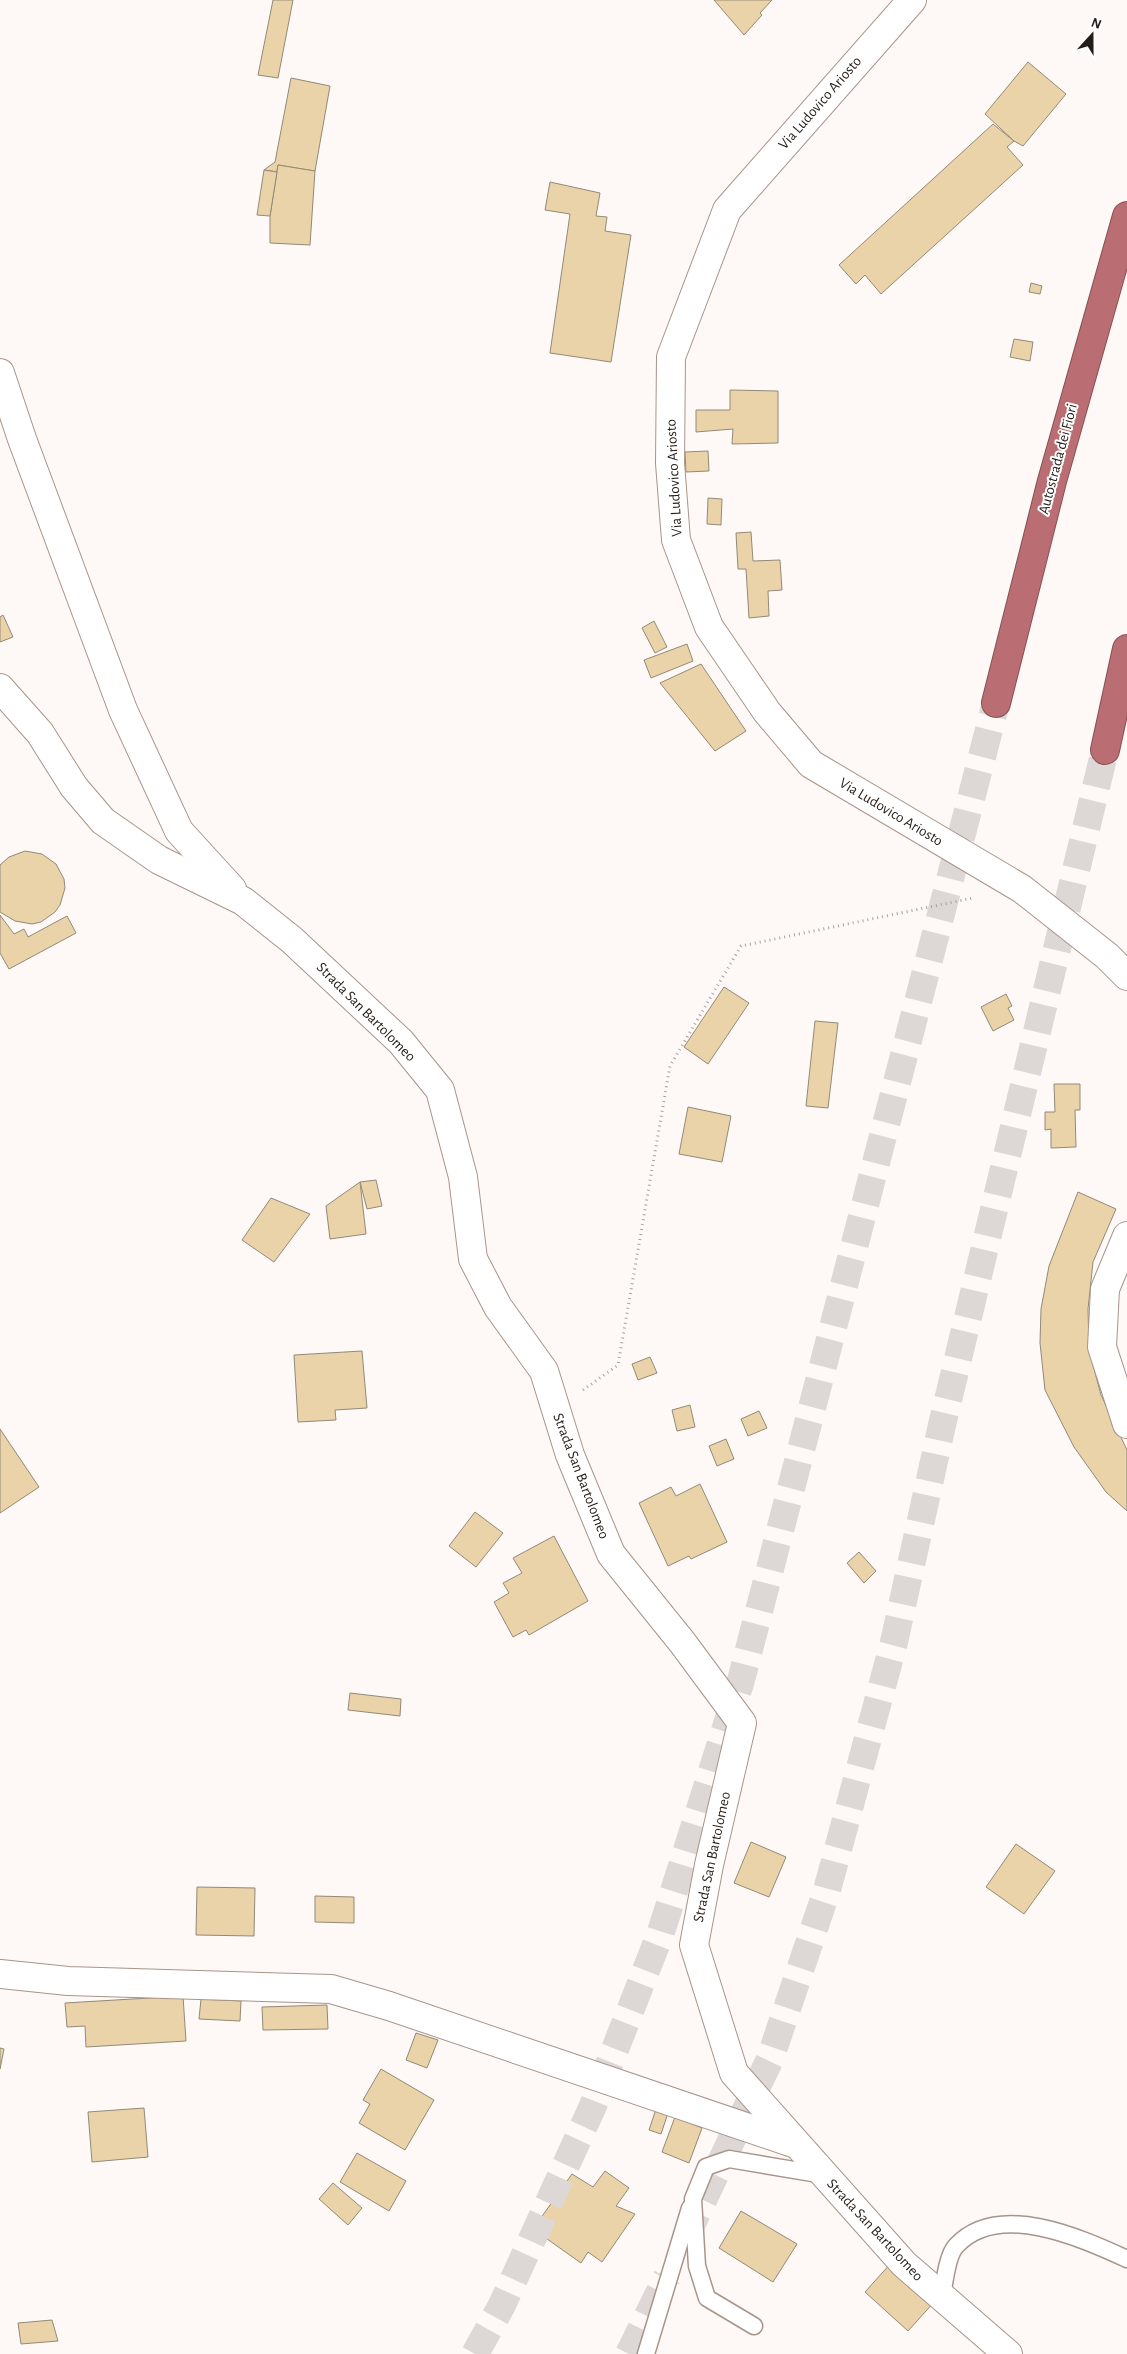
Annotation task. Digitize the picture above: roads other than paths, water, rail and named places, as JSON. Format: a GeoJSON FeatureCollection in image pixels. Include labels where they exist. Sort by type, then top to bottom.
{"type":"FeatureCollection","features":[{"type":"Feature","properties":{"kind":"highway","name":"Autostrada dei Fiori"},"geometry":{"type":"LineString","coordinates":[[996,703],[1052,481],[1127,216]]}},
{"type":"Feature","properties":{"kind":"highway"},"geometry":{"type":"LineString","coordinates":[[1105,750],[1127,649]]}},
{"type":"Feature","properties":{"kind":"street","name":"Via Ludovico Ariosto"},"geometry":{"type":"LineString","coordinates":[[912,0],[728,210],[671,358],[670,463],[676,540],[709,627],[767,712],[810,764],[1022,888],[1107,956],[1127,976]]}},
{"type":"Feature","properties":{"kind":"street"},"geometry":{"type":"LineString","coordinates":[[0,373],[22,439],[123,710],[180,831],[243,901]]}},
{"type":"Feature","properties":{"kind":"street","name":"Strada San Bartolomeo"},"geometry":{"type":"LineString","coordinates":[[0,688],[40,732],[74,787],[103,821],[159,860],[243,901],[299,947],[394,1036],[440,1090],[462,1177],[473,1259],[498,1307],[544,1370],[588,1503],[611,1554],[682,1642],[742,1723],[709,1866],[694,1945],[734,2073],[904,2264],[1008,2354]]}},
{"type":"Feature","properties":{"kind":"street"},"geometry":{"type":"LineString","coordinates":[[1127,1236],[1105,1289],[1102,1347],[1127,1424]]}},
{"type":"Feature","properties":{"kind":"street"},"geometry":{"type":"LineString","coordinates":[[0,1974],[68,1981],[331,1989],[389,2006],[795,2143]]}},
{"type":"Feature","properties":{"kind":"lane"},"geometry":{"type":"LineString","coordinates":[[646,2354],[693,2199],[706,2168],[729,2159],[824,2175]]}},
{"type":"Feature","properties":{"kind":"lane"},"geometry":{"type":"LineString","coordinates":[[693,2199],[697,2266],[707,2298],[754,2326]]}},
{"type":"Feature","properties":{"kind":"lane"},"geometry":{"type":"LineString","coordinates":[[942,2297],[954,2247],[979,2228],[1021,2225],[1059,2230],[1127,2259]]}},
{"type":"Feature","properties":{"kind":"tunnel"},"geometry":{"type":"LineString","coordinates":[[475,2354],[502,2305],[592,2108],[661,1932],[741,1680],[996,703]]}},
{"type":"Feature","properties":{"kind":"tunnel"},"geometry":{"type":"LineString","coordinates":[[685,2238],[770,2059],[827,1890],[894,1642],[942,1425],[1105,750]]}},
{"type":"Feature","properties":{"kind":"tunnel"},"geometry":{"type":"LineString","coordinates":[[629,2354],[667,2277]]}}]}
